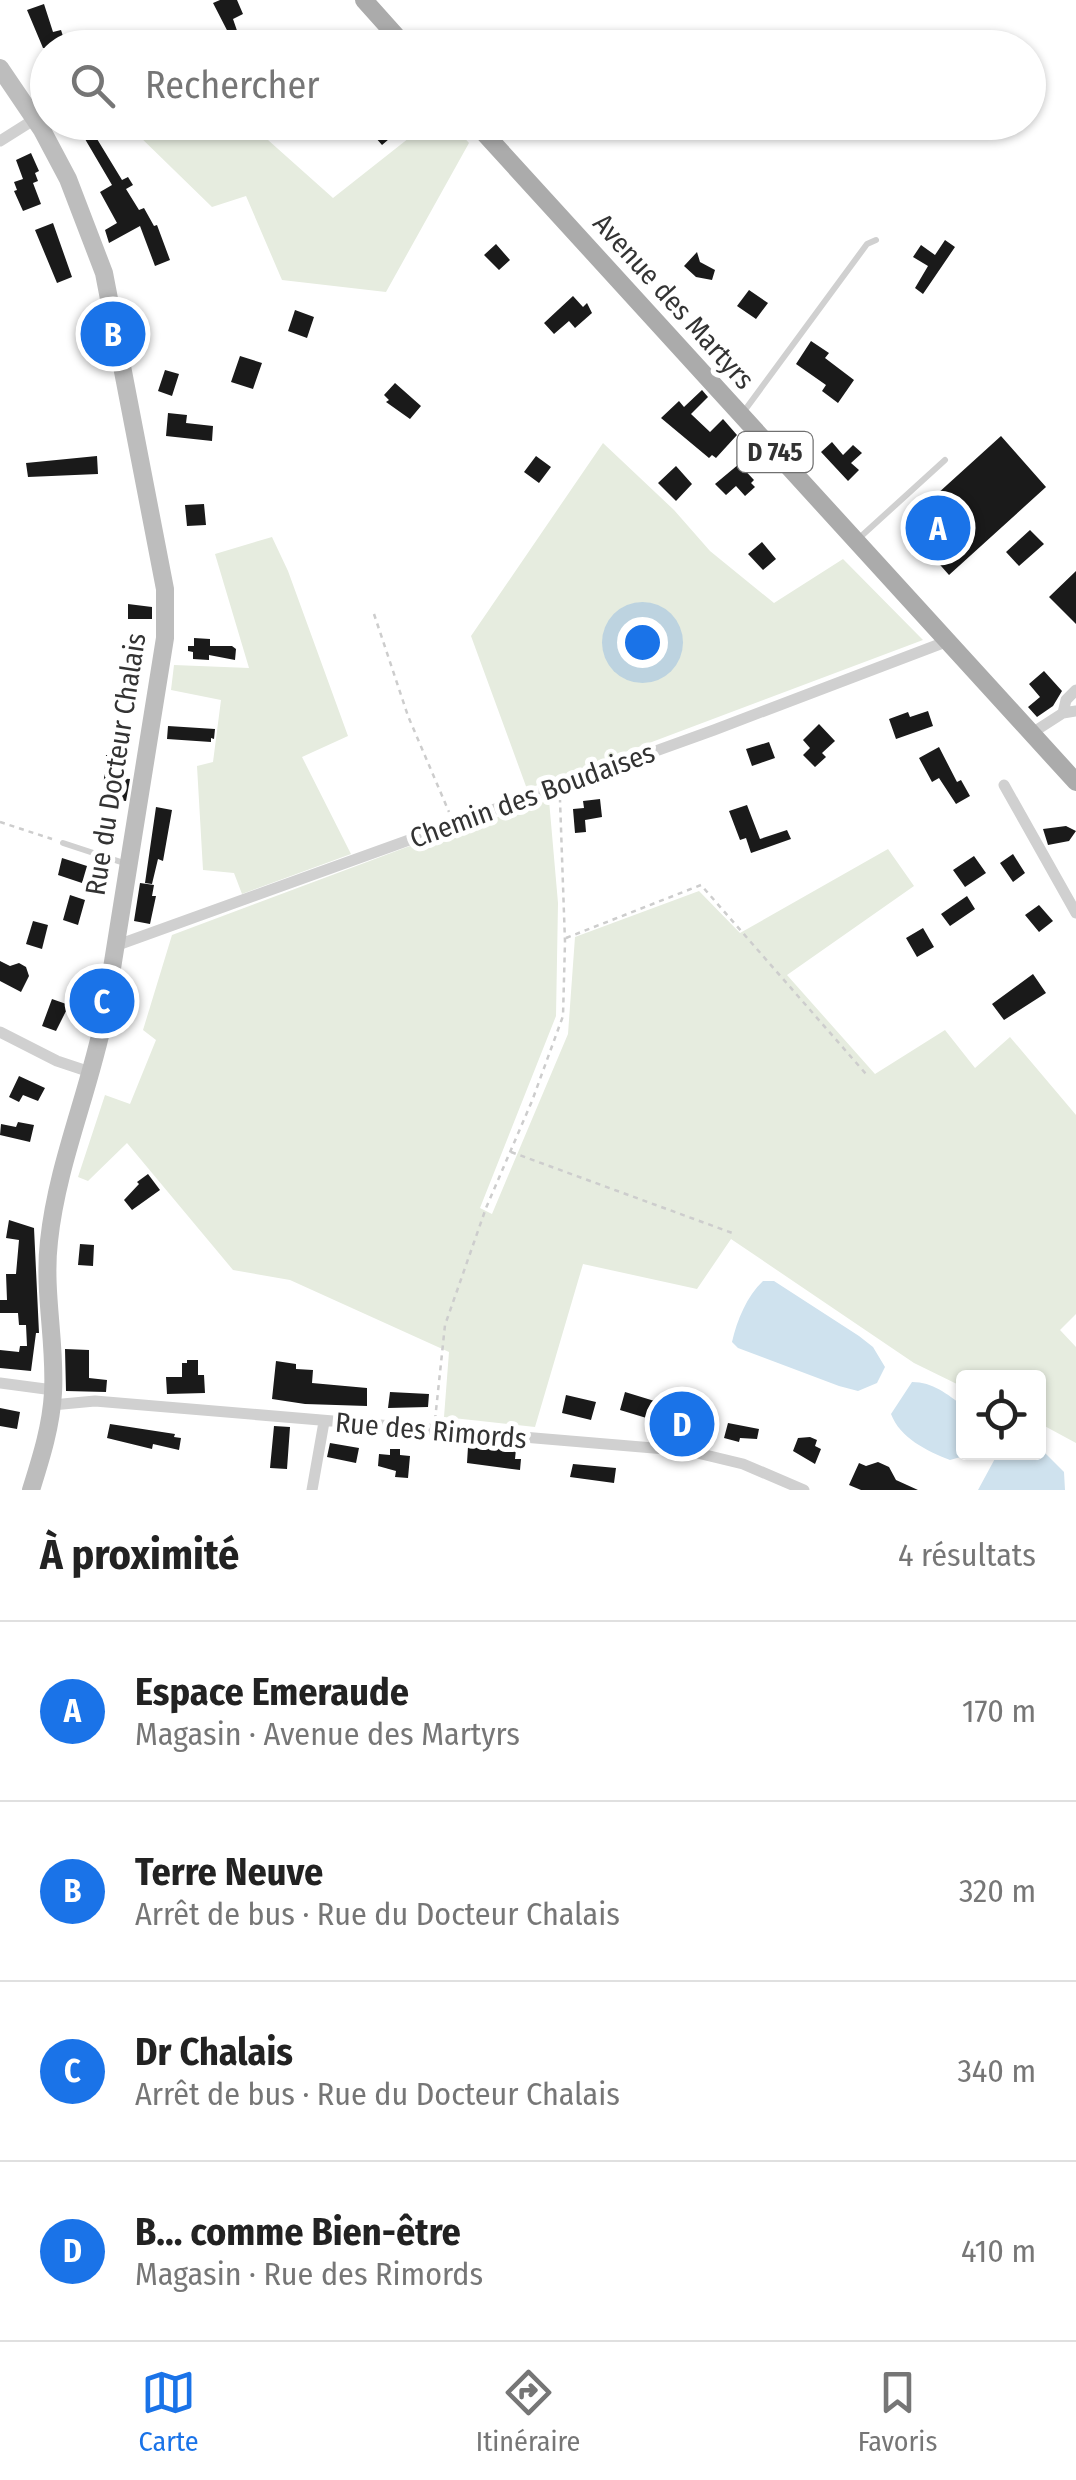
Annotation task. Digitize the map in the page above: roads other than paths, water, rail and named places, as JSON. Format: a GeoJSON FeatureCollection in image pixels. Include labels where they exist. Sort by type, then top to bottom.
{"type":"FeatureCollection","features":[{"type":"Feature","properties":{"kind":"main road"},"geometry":{"type":"LineString","coordinates":[[364,0],[391,30]]}},
{"type":"Feature","properties":{"kind":"main road","name":"Rue du Docteur Chalais"},"geometry":{"type":"LineString","coordinates":[[0,68],[30,112]]}},
{"type":"Feature","properties":{"kind":"main road","name":"Rue du Docteur Chalais"},"geometry":{"type":"LineString","coordinates":[[31,1490],[48,1432],[52,1397],[48,1241],[58,1191],[93,1073],[165,638],[165,590],[104,273],[68,179],[47,140]]}},
{"type":"Feature","properties":{"kind":"main road","name":"Avenue des Martyrs"},"geometry":{"type":"LineString","coordinates":[[490,140],[1076,782]]}},
{"type":"Feature","properties":{"kind":"street"},"geometry":{"type":"LineString","coordinates":[[0,141],[30,122]]}},
{"type":"Feature","properties":{"kind":"street","name":"Chemin des Boudaises"},"geometry":{"type":"LineString","coordinates":[[115,946],[948,642]]}},
{"type":"Feature","properties":{"kind":"street"},"geometry":{"type":"LineString","coordinates":[[1032,734],[1070,712],[1066,700],[1076,690]]}},
{"type":"Feature","properties":{"kind":"street"},"geometry":{"type":"LineString","coordinates":[[1004,785],[1076,913]]}},
{"type":"Feature","properties":{"kind":"street"},"geometry":{"type":"LineString","coordinates":[[0,1032],[57,1061],[93,1073]]}},
{"type":"Feature","properties":{"kind":"street","name":"Rue des Rimords"},"geometry":{"type":"LineString","coordinates":[[0,1384],[52,1397],[689,1451],[744,1464],[804,1490]]}},
{"type":"Feature","properties":{"kind":"street"},"geometry":{"type":"LineString","coordinates":[[312,1490],[324,1422]]}},
{"type":"Feature","properties":{"kind":"lane"},"geometry":{"type":"LineString","coordinates":[[741,415],[867,244],[876,240]]}},
{"type":"Feature","properties":{"kind":"lane"},"geometry":{"type":"LineString","coordinates":[[856,541],[945,460]]}},
{"type":"Feature","properties":{"kind":"lane"},"geometry":{"type":"LineString","coordinates":[[63,843],[128,864]]}},
{"type":"Feature","properties":{"kind":"water"},"geometry":{"type":"Polygon","coordinates":[[[763,1281],[774,1281],[873,1347],[885,1367],[877,1383],[858,1391],[738,1348],[732,1342],[740,1317],[763,1281]]]}},
{"type":"Feature","properties":{"kind":"water"},"geometry":{"type":"Polygon","coordinates":[[[912,1382],[945,1393],[956,1401],[956,1458],[950,1460],[915,1443],[891,1414],[912,1382]]]}},
{"type":"Feature","properties":{"kind":"water"},"geometry":{"type":"Polygon","coordinates":[[[1046,1454],[1064,1472],[1065,1490],[978,1490],[994,1460],[1046,1460],[1046,1454]]]}},
{"type":"Feature","properties":{"kind":"place","name":"Terre Neuve"},"geometry":{"type":"Point","coordinates":[113,334]}},
{"type":"Feature","properties":{"kind":"place","name":"Espace Emeraude"},"geometry":{"type":"Point","coordinates":[938,528]}},
{"type":"Feature","properties":{"kind":"place","name":"Dr Chalais"},"geometry":{"type":"Point","coordinates":[102,1001]}},
{"type":"Feature","properties":{"kind":"place","name":"B... comme Bien-être"},"geometry":{"type":"Point","coordinates":[682,1424]}}]}
